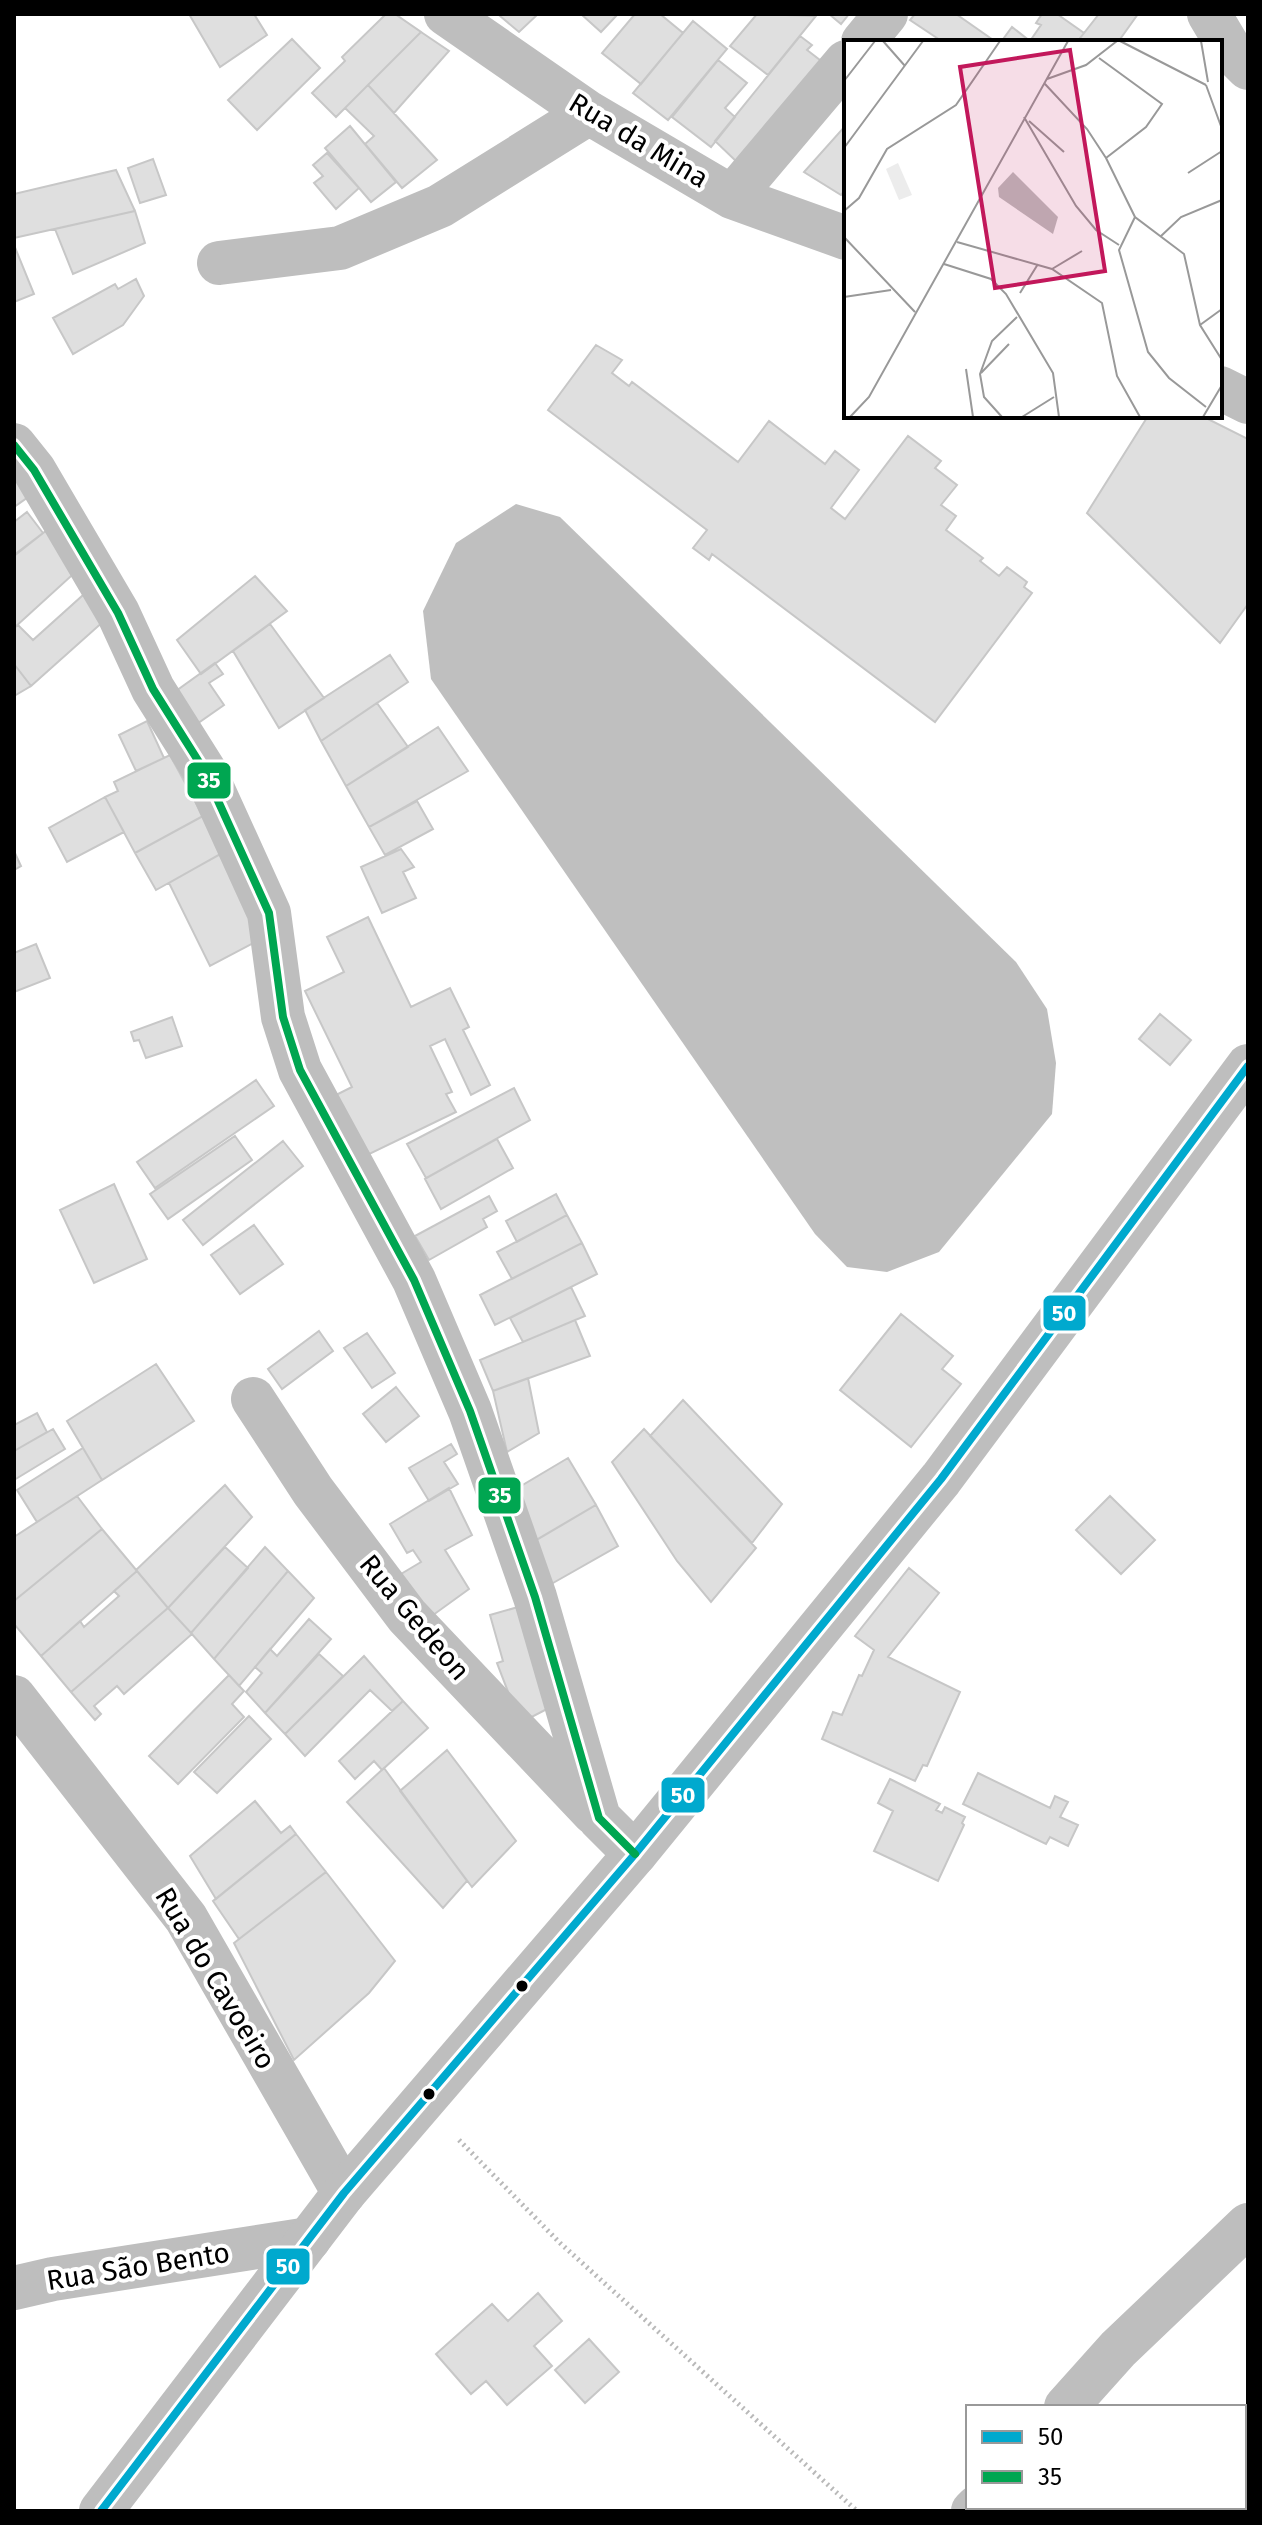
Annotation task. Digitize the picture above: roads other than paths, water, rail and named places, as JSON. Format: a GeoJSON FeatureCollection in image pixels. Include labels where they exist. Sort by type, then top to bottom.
{"type":"FeatureCollection","features":[{"type":"Feature","properties":{"kind":"street","name":"Rua da Mina"},"geometry":{"type":"LineString","coordinates":[[446,14],[589,113],[732,197],[844,237]]}},
{"type":"Feature","properties":{"kind":"street"},"geometry":{"type":"LineString","coordinates":[[865,40],[886,14]]}},
{"type":"Feature","properties":{"kind":"street"},"geometry":{"type":"LineString","coordinates":[[1209,14],[1231,51],[1248,68]]}},
{"type":"Feature","properties":{"kind":"street"},"geometry":{"type":"LineString","coordinates":[[732,197],[844,64]]}},
{"type":"Feature","properties":{"kind":"street"},"geometry":{"type":"LineString","coordinates":[[219,263],[340,248],[440,206],[589,113]]}},
{"type":"Feature","properties":{"kind":"street"},"geometry":{"type":"LineString","coordinates":[[1222,389],[1248,402]]}},
{"type":"Feature","properties":{"kind":"street"},"geometry":{"type":"LineString","coordinates":[[14,445],[34,470],[103,587],[153,689],[204,770],[269,913],[283,1017],[300,1070],[414,1280],[470,1411],[535,1597],[599,1818]]}},
{"type":"Feature","properties":{"kind":"street"},"geometry":{"type":"LineString","coordinates":[[101,2511],[344,2193],[635,1854],[941,1479],[1248,1066]]}},
{"type":"Feature","properties":{"kind":"street","name":"Rua Gedeon"},"geometry":{"type":"LineString","coordinates":[[253,1399],[313,1491],[407,1616],[635,1854]]}},
{"type":"Feature","properties":{"kind":"street","name":"Rua do Cavoeiro"},"geometry":{"type":"LineString","coordinates":[[14,1697],[186,1918],[344,2193]]}},
{"type":"Feature","properties":{"kind":"street"},"geometry":{"type":"LineString","coordinates":[[1068,2405],[1118,2349],[1248,2225]]}},
{"type":"Feature","properties":{"kind":"street","name":"Rua São Bento"},"geometry":{"type":"LineString","coordinates":[[14,2288],[53,2279],[309,2239]]}}]}
